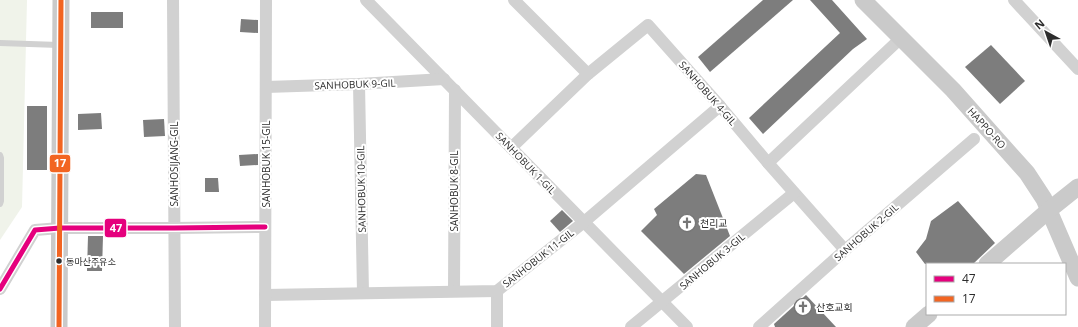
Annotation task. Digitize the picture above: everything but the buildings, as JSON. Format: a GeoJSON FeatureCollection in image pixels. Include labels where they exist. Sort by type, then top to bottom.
{"type":"FeatureCollection","features":[{"type":"Feature","properties":{"kind":"main road"},"geometry":{"type":"LineString","coordinates":[[59,327],[61,0]]}},
{"type":"Feature","properties":{"kind":"main road","name":"HAPPO-RO"},"geometry":{"type":"LineString","coordinates":[[863,0],[953,90],[1027,173],[1044,199],[1078,278]]}},
{"type":"Feature","properties":{"kind":"main road"},"geometry":{"type":"LineString","coordinates":[[988,263],[1078,187]]}},
{"type":"Feature","properties":{"kind":"main road"},"geometry":{"type":"LineString","coordinates":[[914,327],[928,315]]}},
{"type":"Feature","properties":{"kind":"street","name":"SANHOSIJANG-GIL"},"geometry":{"type":"LineString","coordinates":[[172,0],[175,327]]}},
{"type":"Feature","properties":{"kind":"street","name":"SANHOBUK 15-GIL"},"geometry":{"type":"LineString","coordinates":[[265,327],[266,0]]}},
{"type":"Feature","properties":{"kind":"street","name":"SANHOBUK 1-GIL"},"geometry":{"type":"LineString","coordinates":[[366,0],[687,327]]}},
{"type":"Feature","properties":{"kind":"street"},"geometry":{"type":"LineString","coordinates":[[517,1],[588,74]]}},
{"type":"Feature","properties":{"kind":"street"},"geometry":{"type":"LineString","coordinates":[[1020,2],[1078,69]]}},
{"type":"Feature","properties":{"kind":"street","name":"SANHOBUK 4-GIL"},"geometry":{"type":"LineString","coordinates":[[511,148],[588,74],[648,25],[845,250]]}},
{"type":"Feature","properties":{"kind":"street"},"geometry":{"type":"LineString","coordinates":[[768,163],[901,38]]}},
{"type":"Feature","properties":{"kind":"street","name":"SANHOBUK 9-GIL"},"geometry":{"type":"LineString","coordinates":[[266,87],[444,79]]}},
{"type":"Feature","properties":{"kind":"street","name":"SANHOBUK 10-GIL"},"geometry":{"type":"LineString","coordinates":[[359,84],[363,293]]}},
{"type":"Feature","properties":{"kind":"street","name":"SANHOBUK 8-GIL"},"geometry":{"type":"LineString","coordinates":[[454,292],[455,90]]}},
{"type":"Feature","properties":{"kind":"street","name":"SANHOBUK 11-GIL"},"geometry":{"type":"LineString","coordinates":[[265,295],[497,291],[584,222],[720,106]]}},
{"type":"Feature","properties":{"kind":"street","name":"SANHOBUK 2-GIL"},"geometry":{"type":"LineString","coordinates":[[759,327],[845,250],[974,139]]}},
{"type":"Feature","properties":{"kind":"street","name":"SANHOBUK 3-GIL"},"geometry":{"type":"LineString","coordinates":[[630,327],[794,193]]}},
{"type":"Feature","properties":{"kind":"street"},"geometry":{"type":"LineString","coordinates":[[0,289],[35,230],[60,228],[265,227]]}},
{"type":"Feature","properties":{"kind":"street"},"geometry":{"type":"LineString","coordinates":[[497,291],[497,327]]}},
{"type":"Feature","properties":{"kind":"lane"},"geometry":{"type":"LineString","coordinates":[[0,43],[61,45]]}},
{"type":"Feature","properties":{"kind":"lane"},"geometry":{"type":"LineString","coordinates":[[0,155],[0,204]]}},
{"type":"Feature","properties":{"kind":"shaded area"},"geometry":{"type":"Polygon","coordinates":[[[0,0],[27,0],[22,207],[0,240],[0,0]]]}},
{"type":"Feature","properties":{"kind":"transit line","name":"17"},"geometry":{"type":"LineString","coordinates":[[59,327],[61,0]]}},
{"type":"Feature","properties":{"kind":"transit line","name":"47"},"geometry":{"type":"LineString","coordinates":[[0,289],[35,230],[60,228],[265,227]]}},
{"type":"Feature","properties":{"kind":"place","name":"천리교"},"geometry":{"type":"Point","coordinates":[687,223]}},
{"type":"Feature","properties":{"kind":"place","name":"동마산주유소"},"geometry":{"type":"Point","coordinates":[59,261]}},
{"type":"Feature","properties":{"kind":"place","name":"산호교회"},"geometry":{"type":"Point","coordinates":[803,307]}}]}
